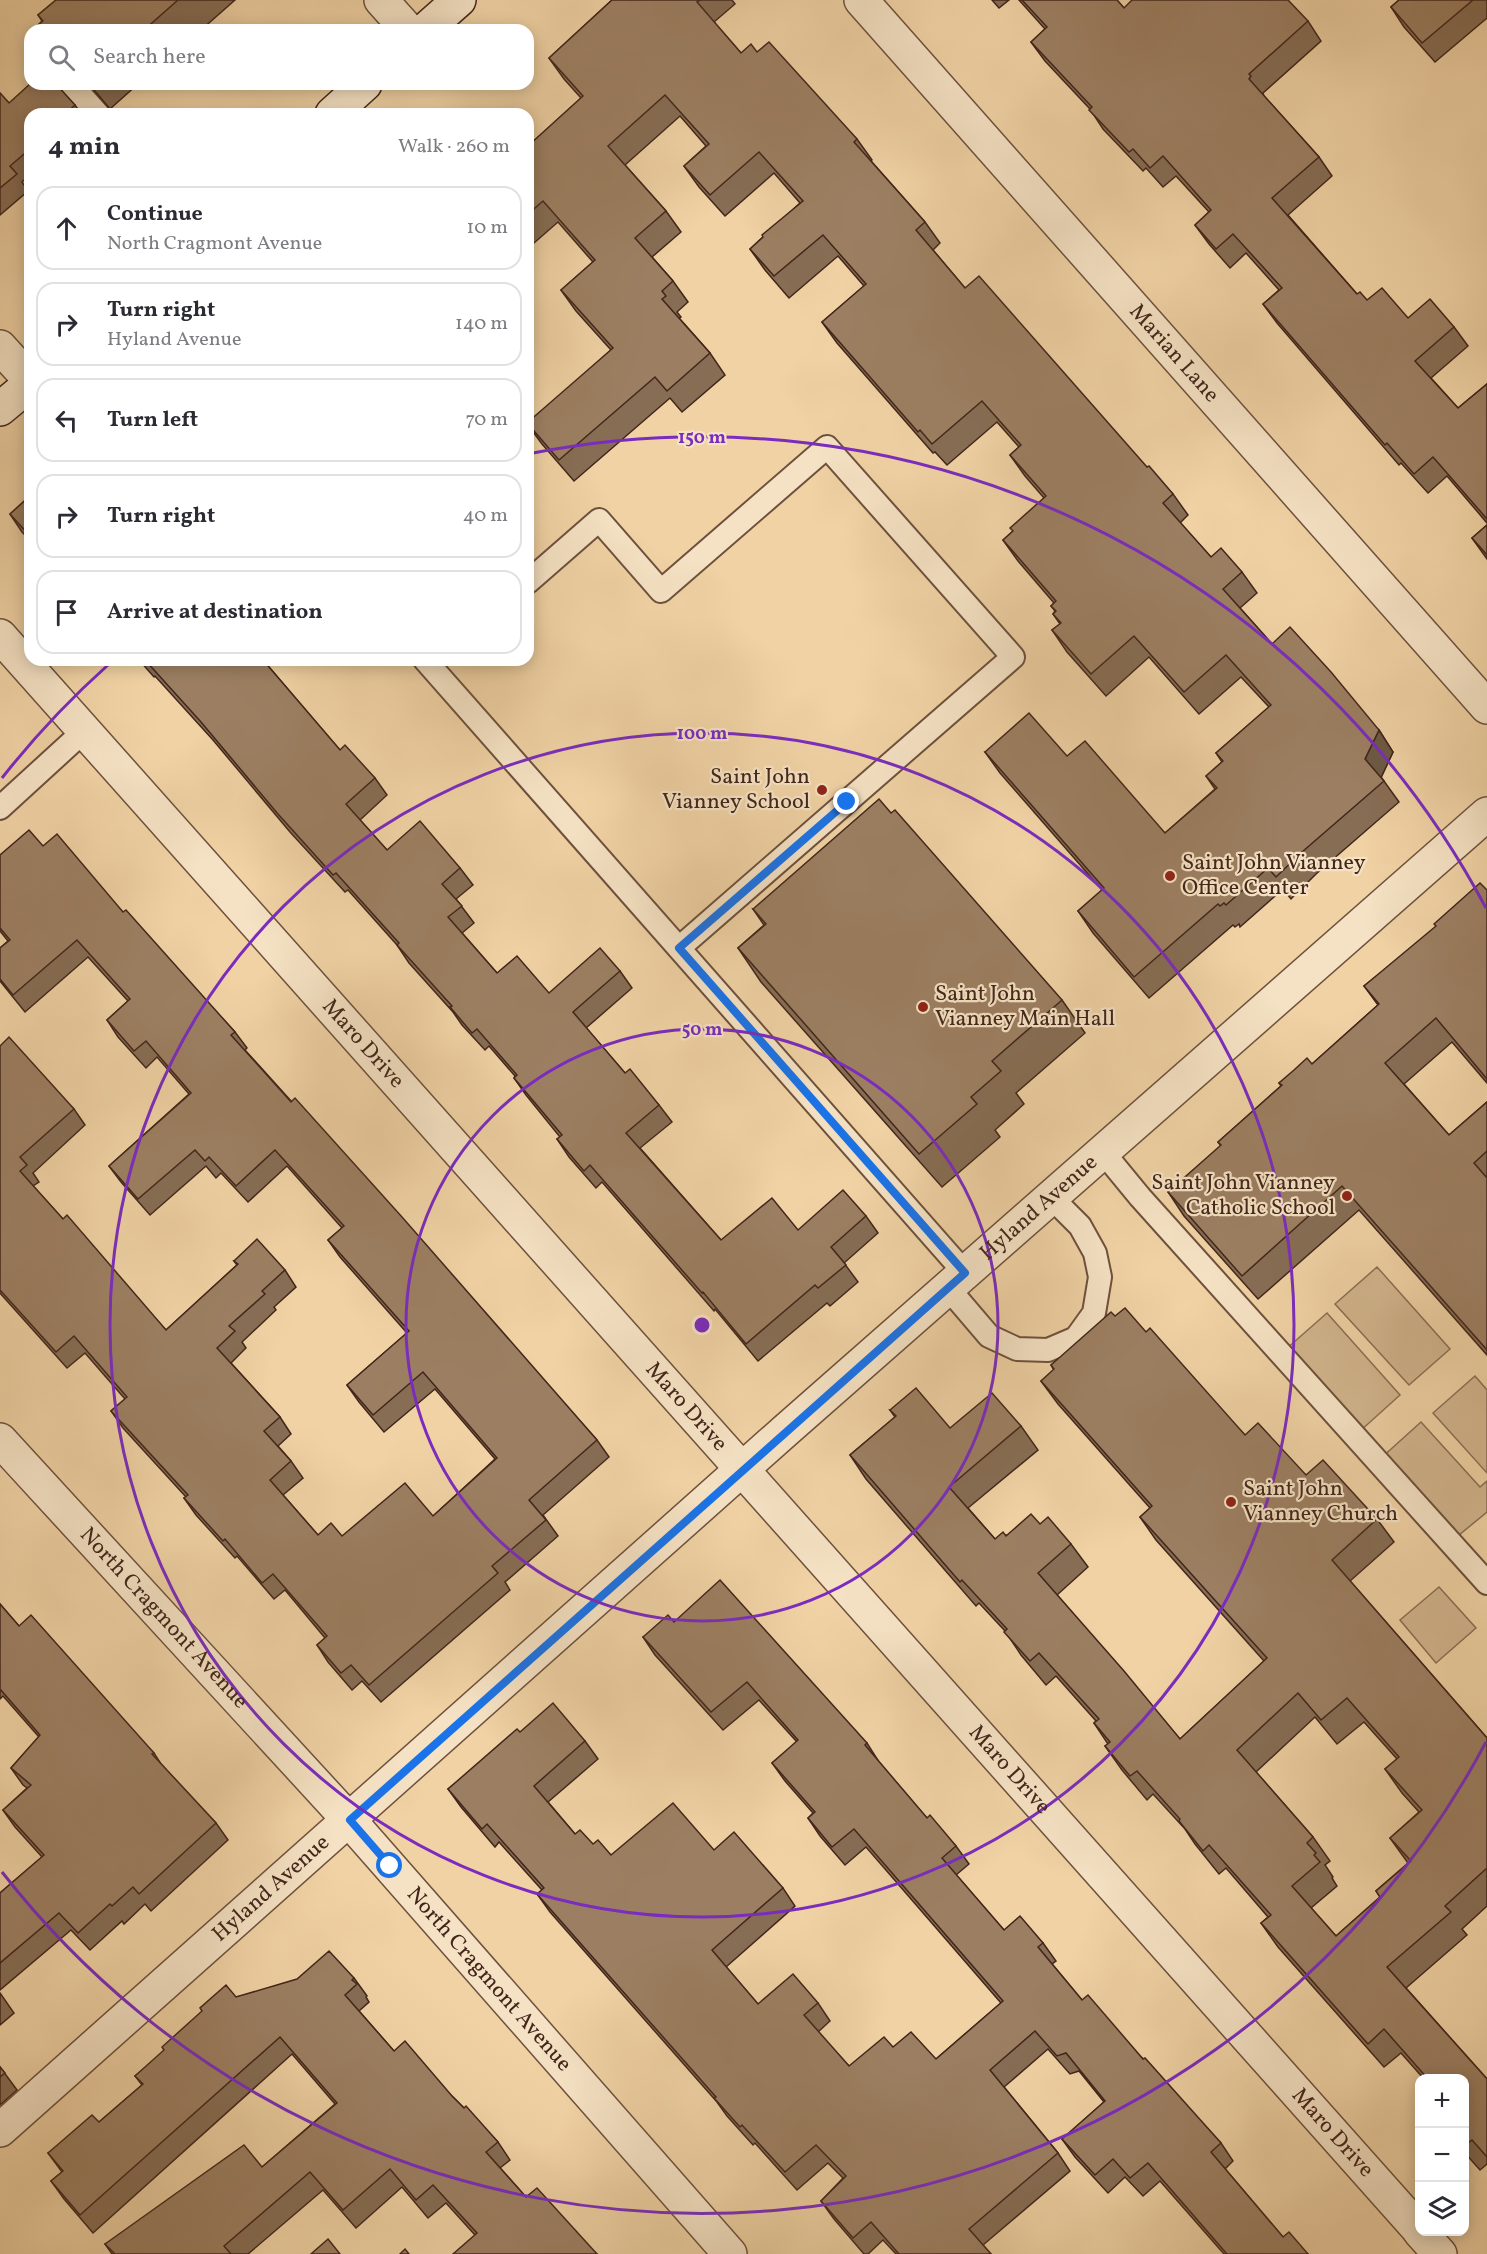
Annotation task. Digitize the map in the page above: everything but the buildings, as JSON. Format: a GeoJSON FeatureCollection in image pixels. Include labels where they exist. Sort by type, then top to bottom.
{"type":"FeatureCollection","features":[{"type":"Feature","properties":{"kind":"street"},"geometry":{"type":"LineString","coordinates":[[381,0],[403,24]]}},
{"type":"Feature","properties":{"kind":"street"},"geometry":{"type":"LineString","coordinates":[[432,24],[459,0]]}},
{"type":"Feature","properties":{"kind":"street","name":"Marian Lane"},"geometry":{"type":"LineString","coordinates":[[861,0],[1487,707]]}},
{"type":"Feature","properties":{"kind":"street"},"geometry":{"type":"LineString","coordinates":[[339,108],[358,90]]}},
{"type":"Feature","properties":{"kind":"street"},"geometry":{"type":"LineString","coordinates":[[0,347],[24,375]]}},
{"type":"Feature","properties":{"kind":"street"},"geometry":{"type":"LineString","coordinates":[[0,410],[24,388]]}},
{"type":"Feature","properties":{"kind":"street","name":"Maro Drive"},"geometry":{"type":"LineString","coordinates":[[0,636],[24,663]]}},
{"type":"Feature","properties":{"kind":"street","name":"Maro Drive"},"geometry":{"type":"LineString","coordinates":[[27,666],[1415,2225]]}},
{"type":"Feature","properties":{"kind":"street","name":"Hyland Avenue"},"geometry":{"type":"LineString","coordinates":[[0,2130],[742,1469],[1487,814]]}},
{"type":"Feature","properties":{"kind":"street","name":"North Cragmont Avenue"},"geometry":{"type":"LineString","coordinates":[[0,1440],[350,1820],[730,2254]]}},
{"type":"Feature","properties":{"kind":"street","name":"Maro Drive"},"geometry":{"type":"LineString","coordinates":[[1424,2236],[1440,2254]]}},
{"type":"Feature","properties":{"kind":"lane"},"geometry":{"type":"LineString","coordinates":[[76,90],[93,108]]}},
{"type":"Feature","properties":{"kind":"lane"},"geometry":{"type":"LineString","coordinates":[[534,577],[599,520],[661,591],[827,447],[1013,657],[679,948]]}},
{"type":"Feature","properties":{"kind":"lane"},"geometry":{"type":"LineString","coordinates":[[435,666],[679,948],[956,1280],[989,1336],[1017,1349],[1048,1350],[1076,1338],[1094,1313],[1100,1277],[1095,1252],[1080,1226],[1051,1197]]}},
{"type":"Feature","properties":{"kind":"lane"},"geometry":{"type":"LineString","coordinates":[[0,808],[84,731]]}},
{"type":"Feature","properties":{"kind":"lane"},"geometry":{"type":"LineString","coordinates":[[1103,1152],[1140,1197],[1487,1583]]}},
{"type":"Feature","properties":{"kind":"shaded area"},"geometry":{"type":"Polygon","coordinates":[[[1377,1267],[1450,1349],[1409,1385],[1335,1304],[1377,1267]]]}},
{"type":"Feature","properties":{"kind":"shaded area"},"geometry":{"type":"Polygon","coordinates":[[[1327,1313],[1400,1395],[1359,1432],[1285,1350],[1327,1313]]]}},
{"type":"Feature","properties":{"kind":"shaded area"},"geometry":{"type":"Polygon","coordinates":[[[1475,1376],[1487,1390],[1487,1473],[1433,1413],[1475,1376]]]}},
{"type":"Feature","properties":{"kind":"shaded area"},"geometry":{"type":"Polygon","coordinates":[[[1421,1422],[1480,1487],[1487,1481],[1487,1512],[1453,1540],[1380,1459],[1421,1422]]]}},
{"type":"Feature","properties":{"kind":"shaded area"},"geometry":{"type":"Polygon","coordinates":[[[1439,1587],[1476,1628],[1436,1663],[1400,1620],[1439,1587]]]}},
{"type":"Feature","properties":{"kind":"place","name":"Saint John Vianney School"},"geometry":{"type":"Point","coordinates":[822,790]}},
{"type":"Feature","properties":{"kind":"place","name":"Saint John Vianney Office Center"},"geometry":{"type":"Point","coordinates":[1170,876]}},
{"type":"Feature","properties":{"kind":"place","name":"Saint John Vianney Main Hall"},"geometry":{"type":"Point","coordinates":[923,1007]}},
{"type":"Feature","properties":{"kind":"place","name":"Saint John Vianney Catholic School"},"geometry":{"type":"Point","coordinates":[1347,1196]}},
{"type":"Feature","properties":{"kind":"place","name":"Saint John Vianney Church"},"geometry":{"type":"Point","coordinates":[1231,1502]}},
{"type":"Feature","properties":{"kind":"route"},"geometry":{"type":"LineString","coordinates":[[390,1866],[350,1820],[965,1273],[679,948],[847,802]]}}]}
